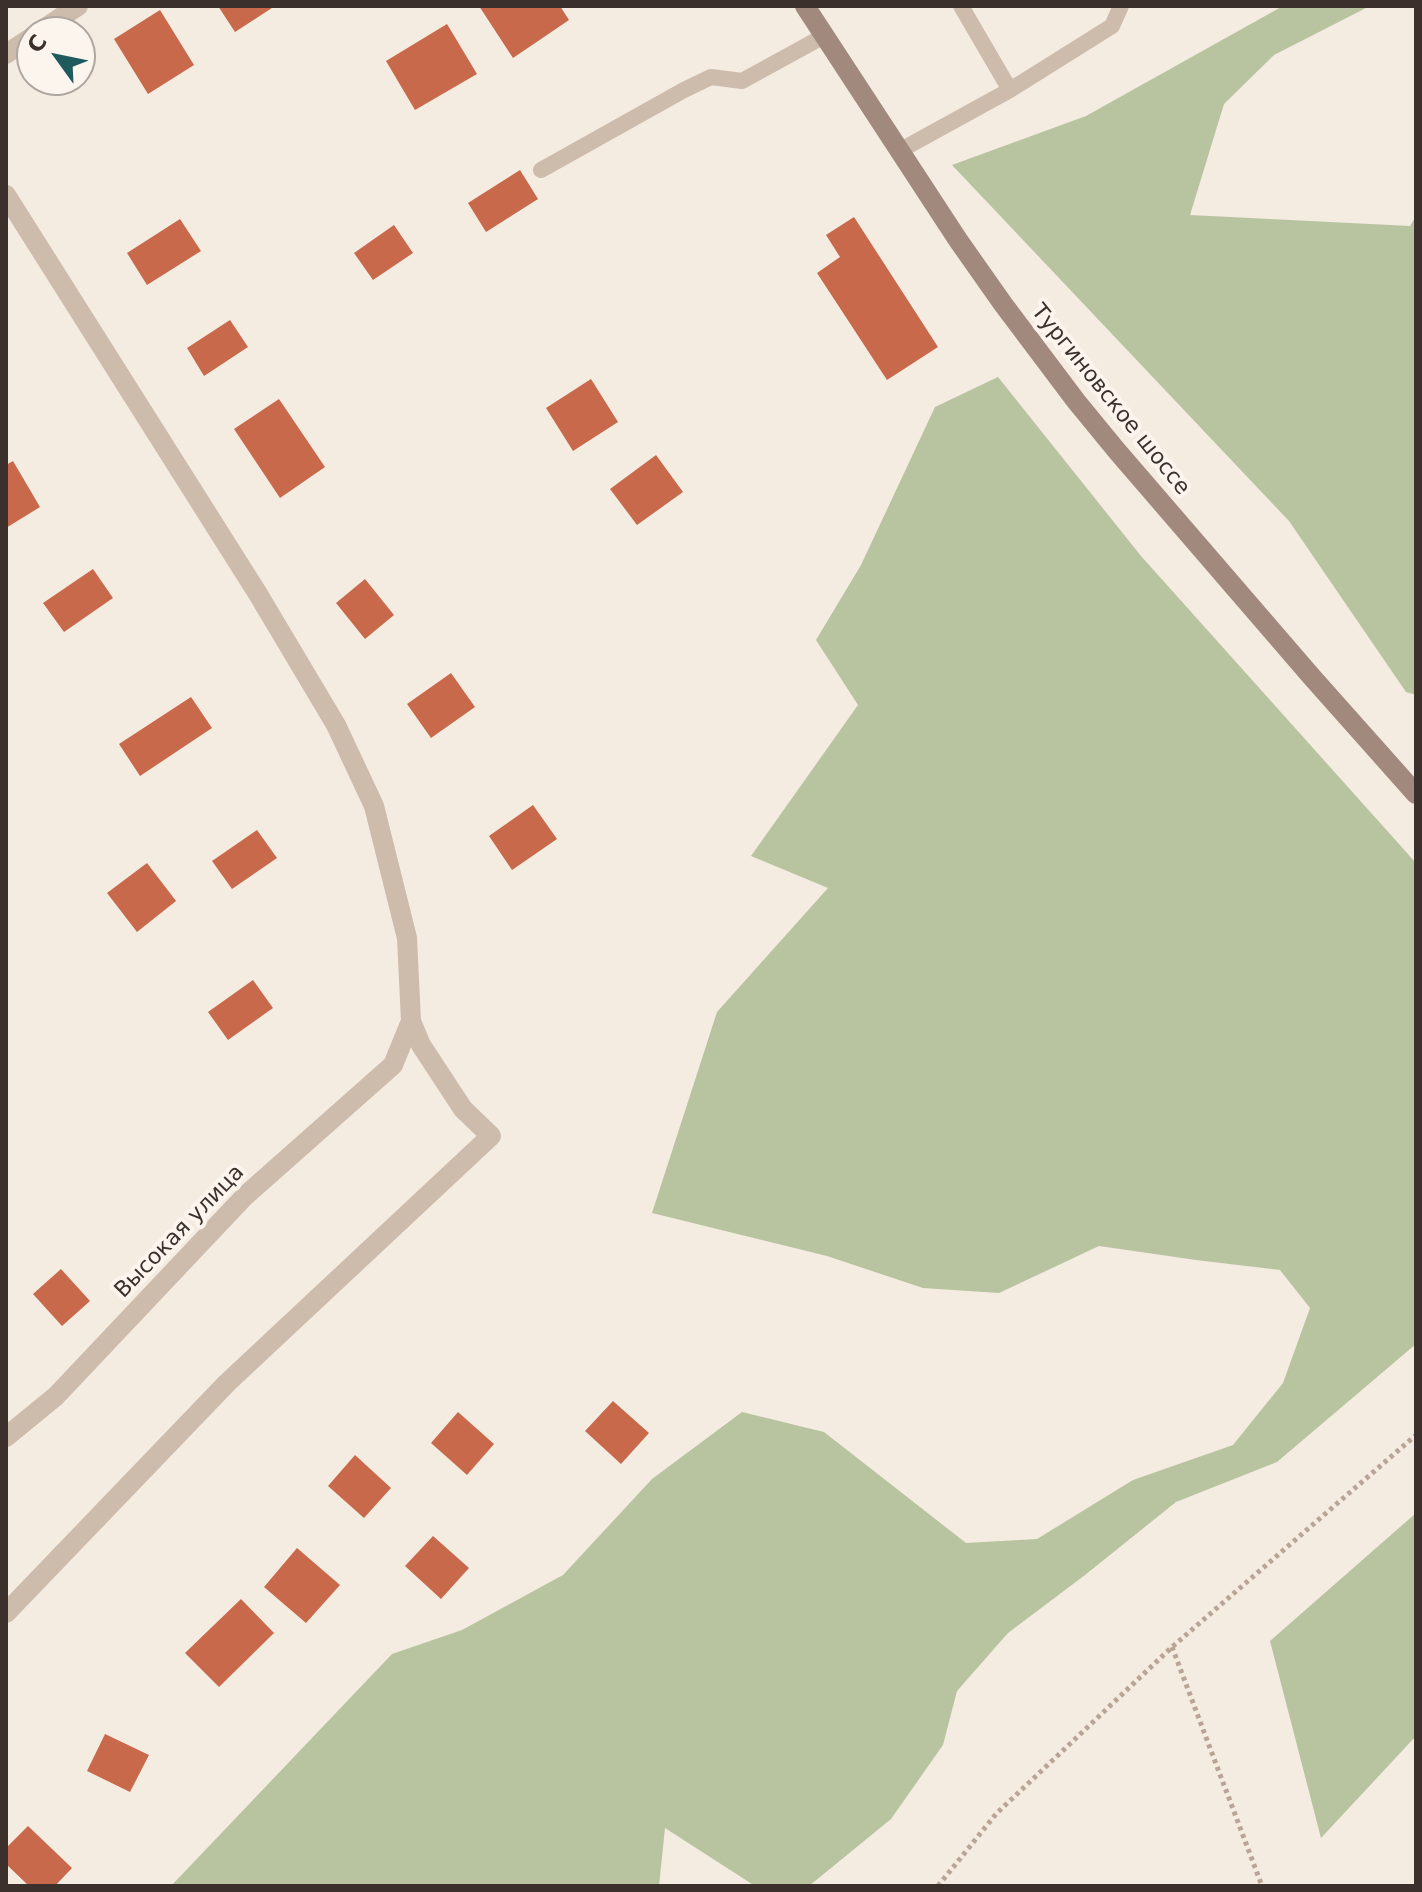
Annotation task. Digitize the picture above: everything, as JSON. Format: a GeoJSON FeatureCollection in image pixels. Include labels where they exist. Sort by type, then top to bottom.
{"type":"FeatureCollection","features":[{"type":"Feature","properties":{"kind":"main road","name":"Тургиновское шоссе"},"geometry":{"type":"LineString","coordinates":[[805,6],[1003,304],[1076,401],[1416,794]]}},
{"type":"Feature","properties":{"kind":"street"},"geometry":{"type":"LineString","coordinates":[[6,195],[258,594],[336,725],[374,806],[407,938],[411,1021],[421,1045],[463,1109],[491,1136],[227,1383],[6,1613]]}},
{"type":"Feature","properties":{"kind":"street","name":"Высокая улица"},"geometry":{"type":"LineString","coordinates":[[6,1437],[56,1396],[245,1196],[393,1065],[411,1021]]}},
{"type":"Feature","properties":{"kind":"lane"},"geometry":{"type":"LineString","coordinates":[[961,6],[1010,90]]}},
{"type":"Feature","properties":{"kind":"lane"},"geometry":{"type":"LineString","coordinates":[[899,151],[1010,90],[1112,26],[1121,6]]}},
{"type":"Feature","properties":{"kind":"lane"},"geometry":{"type":"LineString","coordinates":[[541,170],[711,77],[742,81],[824,36]]}},
{"type":"Feature","properties":{"kind":"path"},"geometry":{"type":"LineString","coordinates":[[938,1886],[996,1814],[1172,1647],[1416,1435]]}},
{"type":"Feature","properties":{"kind":"path"},"geometry":{"type":"LineString","coordinates":[[1172,1647],[1262,1886]]}},
{"type":"Feature","properties":{"kind":"green space"},"geometry":{"type":"Polygon","coordinates":[[[1283,6],[1370,6],[1274,55],[1224,104],[1190,215],[1410,226],[1416,216],[1416,695],[1406,692],[1289,521],[952,165],[1086,116],[1283,6]]]}},
{"type":"Feature","properties":{"kind":"green space"},"geometry":{"type":"Polygon","coordinates":[[[998,377],[1141,556],[1416,863],[1416,1344],[1277,1462],[1176,1502],[1008,1633],[957,1691],[943,1745],[891,1819],[809,1886],[755,1886],[665,1828],[659,1886],[171,1886],[392,1654],[462,1630],[563,1575],[652,1479],[742,1412],[824,1432],[966,1543],[1037,1539],[1133,1480],[1233,1445],[1283,1383],[1310,1308],[1280,1270],[1099,1246],[999,1293],[923,1288],[827,1256],[652,1213],[717,1012],[828,888],[751,856],[858,705],[816,640],[861,565],[935,407],[998,377]]]}},
{"type":"Feature","properties":{"kind":"green space"},"geometry":{"type":"Polygon","coordinates":[[[1416,1513],[1416,1736],[1321,1838],[1270,1641],[1416,1513]]]}},
{"type":"Feature","properties":{"kind":"building"},"geometry":{"type":"Polygon","coordinates":[[[218,6],[275,6],[235,32],[218,6]]]}},
{"type":"Feature","properties":{"kind":"building"},"geometry":{"type":"Polygon","coordinates":[[[479,6],[560,6],[569,20],[513,58],[479,6]]]}},
{"type":"Feature","properties":{"kind":"building"},"geometry":{"type":"Polygon","coordinates":[[[160,10],[194,65],[148,94],[114,39],[160,10]]]}},
{"type":"Feature","properties":{"kind":"building"},"geometry":{"type":"Polygon","coordinates":[[[447,24],[477,74],[415,110],[386,61],[447,24]]]}},
{"type":"Feature","properties":{"kind":"building"},"geometry":{"type":"Polygon","coordinates":[[[520,170],[538,199],[486,232],[468,203],[520,170]]]}},
{"type":"Feature","properties":{"kind":"building"},"geometry":{"type":"Polygon","coordinates":[[[854,217],[938,347],[887,380],[817,273],[840,257],[826,235],[854,217]]]}},
{"type":"Feature","properties":{"kind":"building"},"geometry":{"type":"Polygon","coordinates":[[[180,219],[201,251],[147,285],[127,253],[180,219]]]}},
{"type":"Feature","properties":{"kind":"building"},"geometry":{"type":"Polygon","coordinates":[[[394,225],[413,253],[373,280],[354,253],[394,225]]]}},
{"type":"Feature","properties":{"kind":"building"},"geometry":{"type":"Polygon","coordinates":[[[230,320],[248,347],[204,376],[187,348],[230,320]]]}},
{"type":"Feature","properties":{"kind":"building"},"geometry":{"type":"Polygon","coordinates":[[[591,379],[618,422],[573,451],[546,408],[591,379]]]}},
{"type":"Feature","properties":{"kind":"building"},"geometry":{"type":"Polygon","coordinates":[[[279,399],[325,467],[280,498],[234,429],[279,399]]]}},
{"type":"Feature","properties":{"kind":"building"},"geometry":{"type":"Polygon","coordinates":[[[656,455],[683,492],[637,525],[610,489],[656,455]]]}},
{"type":"Feature","properties":{"kind":"building"},"geometry":{"type":"Polygon","coordinates":[[[13,461],[40,507],[6,528],[6,465],[13,461]]]}},
{"type":"Feature","properties":{"kind":"building"},"geometry":{"type":"Polygon","coordinates":[[[93,569],[113,598],[64,632],[43,603],[93,569]]]}},
{"type":"Feature","properties":{"kind":"building"},"geometry":{"type":"Polygon","coordinates":[[[365,579],[394,615],[365,639],[336,603],[365,579]]]}},
{"type":"Feature","properties":{"kind":"building"},"geometry":{"type":"Polygon","coordinates":[[[451,673],[475,707],[431,738],[407,704],[451,673]]]}},
{"type":"Feature","properties":{"kind":"building"},"geometry":{"type":"Polygon","coordinates":[[[191,697],[212,728],[140,776],[119,744],[191,697]]]}},
{"type":"Feature","properties":{"kind":"building"},"geometry":{"type":"Polygon","coordinates":[[[533,805],[557,839],[512,870],[489,836],[533,805]]]}},
{"type":"Feature","properties":{"kind":"building"},"geometry":{"type":"Polygon","coordinates":[[[257,830],[277,858],[232,889],[212,861],[257,830]]]}},
{"type":"Feature","properties":{"kind":"building"},"geometry":{"type":"Polygon","coordinates":[[[147,863],[176,901],[137,932],[107,893],[147,863]]]}},
{"type":"Feature","properties":{"kind":"building"},"geometry":{"type":"Polygon","coordinates":[[[253,980],[273,1008],[228,1040],[208,1012],[253,980]]]}},
{"type":"Feature","properties":{"kind":"building"},"geometry":{"type":"Polygon","coordinates":[[[61,1269],[90,1301],[62,1326],[33,1294],[61,1269]]]}},
{"type":"Feature","properties":{"kind":"building"},"geometry":{"type":"Polygon","coordinates":[[[613,1401],[649,1433],[621,1464],[585,1431],[613,1401]]]}},
{"type":"Feature","properties":{"kind":"building"},"geometry":{"type":"Polygon","coordinates":[[[458,1412],[494,1444],[467,1475],[431,1443],[458,1412]]]}},
{"type":"Feature","properties":{"kind":"building"},"geometry":{"type":"Polygon","coordinates":[[[355,1455],[391,1488],[364,1518],[328,1486],[355,1455]]]}},
{"type":"Feature","properties":{"kind":"building"},"geometry":{"type":"Polygon","coordinates":[[[433,1536],[469,1568],[441,1599],[405,1566],[433,1536]]]}},
{"type":"Feature","properties":{"kind":"building"},"geometry":{"type":"Polygon","coordinates":[[[297,1548],[340,1585],[306,1623],[264,1587],[297,1548]]]}},
{"type":"Feature","properties":{"kind":"building"},"geometry":{"type":"Polygon","coordinates":[[[241,1599],[274,1633],[219,1687],[185,1653],[241,1599]]]}},
{"type":"Feature","properties":{"kind":"building"},"geometry":{"type":"Polygon","coordinates":[[[105,1734],[149,1755],[130,1792],[87,1771],[105,1734]]]}},
{"type":"Feature","properties":{"kind":"building"},"geometry":{"type":"Polygon","coordinates":[[[28,1826],[72,1868],[55,1886],[29,1886],[6,1864],[6,1848],[28,1826]]]}}]}
